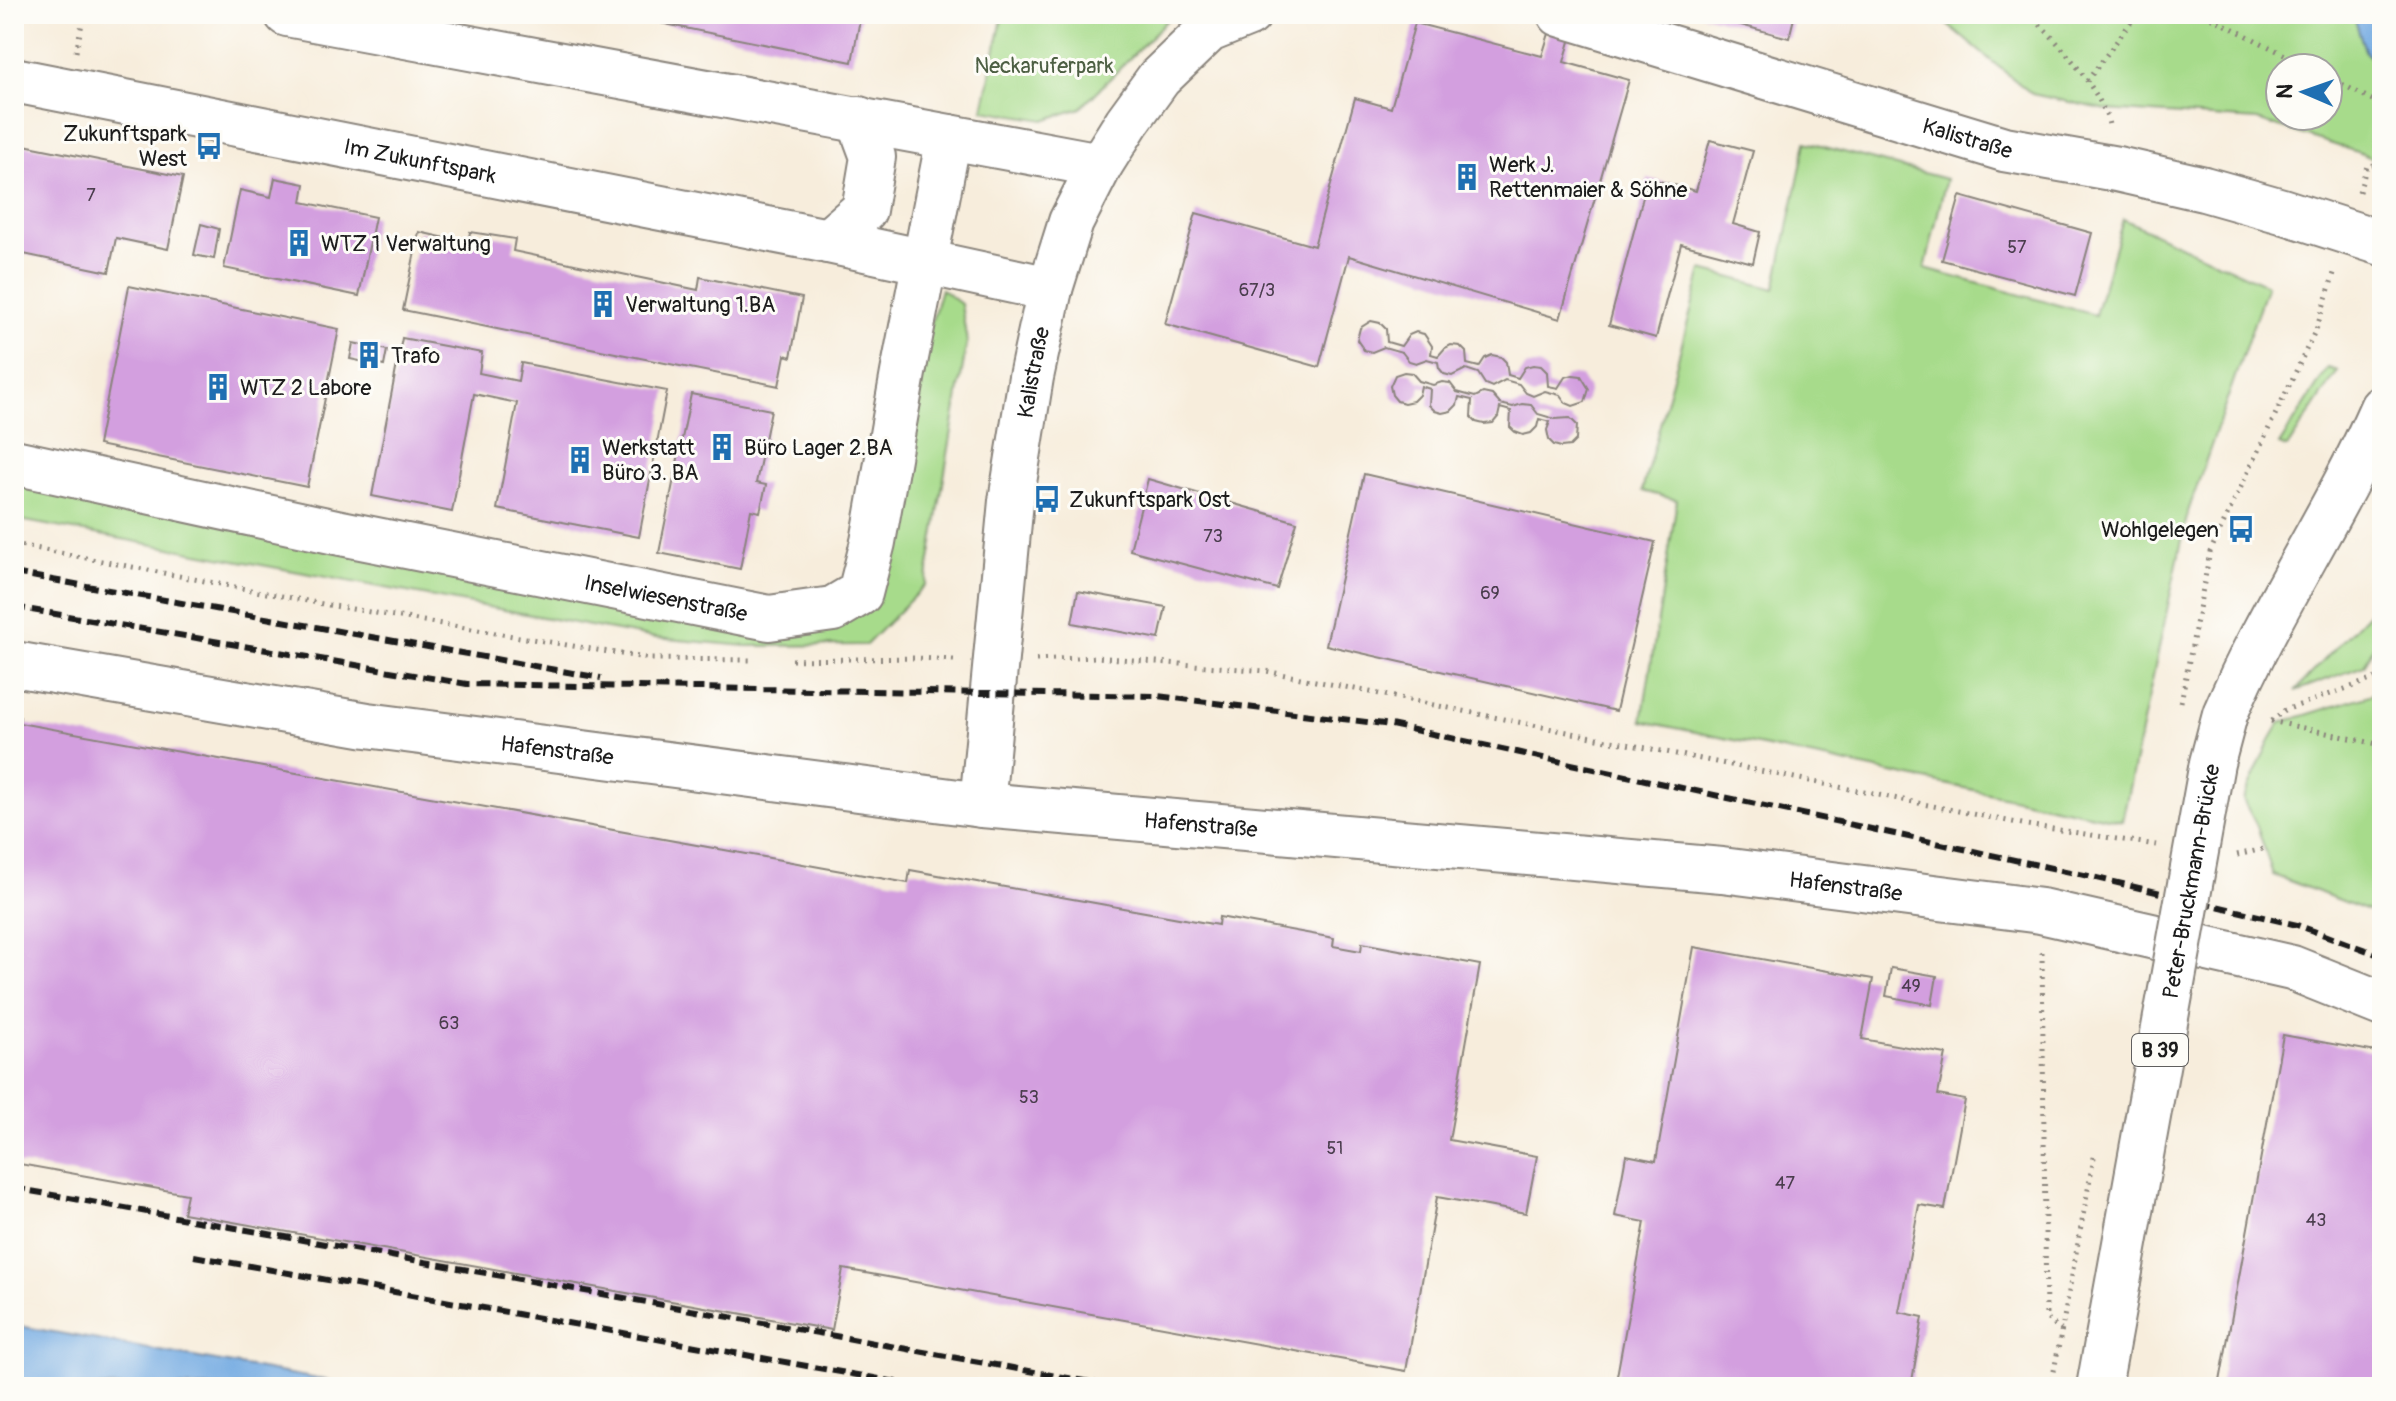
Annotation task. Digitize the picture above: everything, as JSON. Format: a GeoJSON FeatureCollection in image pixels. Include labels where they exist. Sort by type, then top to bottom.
{"type":"FeatureCollection","features":[{"type":"Feature","properties":{"kind":"street"},"geometry":{"type":"LineString","coordinates":[[287,14],[1100,165]]}},
{"type":"Feature","properties":{"kind":"street","name":"Kalistraße"},"geometry":{"type":"LineString","coordinates":[[982,805],[1011,501],[1031,377],[1050,289],[1071,222],[1100,165],[1159,78],[1209,30],[1249,14]]}},
{"type":"Feature","properties":{"kind":"street","name":"Kalistraße"},"geometry":{"type":"LineString","coordinates":[[1560,14],[2004,149],[2117,169],[2269,207],[2382,243]]}},
{"type":"Feature","properties":{"kind":"street","name":"Im Zukunftspark"},"geometry":{"type":"LineString","coordinates":[[14,80],[828,241],[1050,289]]}},
{"type":"Feature","properties":{"kind":"street"},"geometry":{"type":"LineString","coordinates":[[828,241],[864,210],[873,157],[859,119]]}},
{"type":"Feature","properties":{"kind":"street","name":"Inselwiesenstraße"},"geometry":{"type":"LineString","coordinates":[[14,462],[351,535],[769,618],[833,609],[860,593],[873,542],[949,137]]}},
{"type":"Feature","properties":{"kind":"street","name":"Peter-Bruckmann-Brücke"},"geometry":{"type":"LineString","coordinates":[[2099,1387],[2212,763],[2225,714],[2249,658],[2370,436],[2382,408]]}},
{"type":"Feature","properties":{"kind":"street","name":"Hafenstraße"},"geometry":{"type":"LineString","coordinates":[[14,664],[367,725],[982,805],[1722,870],[2041,911],[2292,968],[2382,1004]]}},
{"type":"Feature","properties":{"kind":"path"},"geometry":{"type":"LineString","coordinates":[[2028,14],[2087,81],[2106,110],[2117,169]]}},
{"type":"Feature","properties":{"kind":"path"},"geometry":{"type":"LineString","coordinates":[[2087,81],[2137,14]]}},
{"type":"Feature","properties":{"kind":"path"},"geometry":{"type":"LineString","coordinates":[[2204,14],[2279,52]]}},
{"type":"Feature","properties":{"kind":"path"},"geometry":{"type":"LineString","coordinates":[[2344,85],[2382,105]]}},
{"type":"Feature","properties":{"kind":"path"},"geometry":{"type":"LineString","coordinates":[[2180,707],[2210,552],[2317,327]]}},
{"type":"Feature","properties":{"kind":"path"},"geometry":{"type":"LineString","coordinates":[[14,544],[328,605],[651,659],[760,660]]}},
{"type":"Feature","properties":{"kind":"path"},"geometry":{"type":"LineString","coordinates":[[791,660],[917,658],[996,663],[1096,657],[1266,671],[2027,825],[2168,847]]}},
{"type":"Feature","properties":{"kind":"path"},"geometry":{"type":"LineString","coordinates":[[2382,676],[2285,710],[2271,721],[2382,745]]}},
{"type":"Feature","properties":{"kind":"path"},"geometry":{"type":"LineString","coordinates":[[2230,857],[2263,849]]}},
{"type":"Feature","properties":{"kind":"path"},"geometry":{"type":"LineString","coordinates":[[2041,911],[2046,1318],[2061,1330]]}},
{"type":"Feature","properties":{"kind":"green space","name":"Neckaruferpark"},"geometry":{"type":"Polygon","coordinates":[[[1003,14],[1173,14],[1081,108],[1044,120],[983,110],[1003,14]]]}},
{"type":"Feature","properties":{"kind":"green space"},"geometry":{"type":"Polygon","coordinates":[[[1934,14],[2353,14],[2366,53],[2382,66],[2382,163],[2294,132],[2344,132],[2344,52],[2264,52],[2264,122],[2106,110],[2032,94],[1934,14]]]}},
{"type":"Feature","properties":{"kind":"green space"},"geometry":{"type":"Polygon","coordinates":[[[1806,142],[1946,179],[1925,269],[2095,315],[2123,219],[2267,285],[2188,512],[2122,821],[1642,721],[1677,500],[1642,491],[1702,270],[1775,289],[1806,142]]]}},
{"type":"Feature","properties":{"kind":"green space"},"geometry":{"type":"Polygon","coordinates":[[[941,289],[961,304],[967,342],[926,584],[866,645],[747,646],[655,638],[14,519],[14,481],[847,620],[941,289]]]}},
{"type":"Feature","properties":{"kind":"green space"},"geometry":{"type":"Polygon","coordinates":[[[2328,368],[2338,371],[2287,448],[2279,445],[2328,368]]]}},
{"type":"Feature","properties":{"kind":"green space"},"geometry":{"type":"Polygon","coordinates":[[[2382,599],[2382,629],[2364,666],[2295,691],[2382,599]]]}},
{"type":"Feature","properties":{"kind":"green space"},"geometry":{"type":"Polygon","coordinates":[[[2382,691],[2382,916],[2273,875],[2257,826],[2243,800],[2280,723],[2382,691]]]}},
{"type":"Feature","properties":{"kind":"water"},"geometry":{"type":"Polygon","coordinates":[[[2353,14],[2382,14],[2382,66],[2366,53],[2353,14]]]}},
{"type":"Feature","properties":{"kind":"water"},"geometry":{"type":"Polygon","coordinates":[[[14,1325],[363,1387],[14,1387],[14,1325]]]}},
{"type":"Feature","properties":{"kind":"building"},"geometry":{"type":"Polygon","coordinates":[[[616,14],[861,14],[852,62],[616,14]]]}},
{"type":"Feature","properties":{"kind":"building","name":"Werk J. Rettenmaier & Söhne"},"geometry":{"type":"Polygon","coordinates":[[[1555,14],[1578,14],[1564,62],[1629,80],[1560,319],[1349,256],[1319,367],[1165,324],[1196,213],[1314,246],[1355,98],[1391,108],[1415,23],[1542,56],[1555,14]]]}},
{"type":"Feature","properties":{"kind":"building"},"geometry":{"type":"Polygon","coordinates":[[[1700,14],[1795,14],[1789,38],[1700,14]]]}},
{"type":"Feature","properties":{"kind":"building"},"geometry":{"type":"Polygon","coordinates":[[[1710,140],[1753,151],[1733,224],[1760,232],[1753,263],[1681,244],[1656,338],[1609,325],[1648,178],[1696,191],[1710,140]]]}},
{"type":"Feature","properties":{"kind":"building"},"geometry":{"type":"Polygon","coordinates":[[[14,143],[183,177],[168,249],[116,238],[109,272],[14,252],[14,143]]]}},
{"type":"Feature","properties":{"kind":"building","name":"WTZ 1 Verwaltung"},"geometry":{"type":"Polygon","coordinates":[[[275,178],[305,184],[302,202],[375,217],[359,296],[224,268],[240,190],[271,197],[275,178]]]}},
{"type":"Feature","properties":{"kind":"building"},"geometry":{"type":"Polygon","coordinates":[[[1960,196],[2092,233],[2075,296],[1942,260],[1960,196]]]}},
{"type":"Feature","properties":{"kind":"building"},"geometry":{"type":"Polygon","coordinates":[[[201,224],[219,229],[214,259],[194,255],[201,224]]]}},
{"type":"Feature","properties":{"kind":"building","name":"Verwaltung 1.BA"},"geometry":{"type":"Polygon","coordinates":[[[419,232],[468,243],[470,232],[515,239],[513,251],[698,290],[700,277],[802,298],[791,357],[785,355],[779,386],[403,310],[419,232]]]}},
{"type":"Feature","properties":{"kind":"building","name":"WTZ 2 Labore"},"geometry":{"type":"Polygon","coordinates":[[[129,286],[339,329],[307,487],[98,445],[129,286]]]}},
{"type":"Feature","properties":{"kind":"building"},"geometry":{"type":"Polygon","coordinates":[[[1371,321],[1380,323],[1386,329],[1387,342],[1401,346],[1409,335],[1416,332],[1424,334],[1432,346],[1431,354],[1438,356],[1451,345],[1460,346],[1466,352],[1467,364],[1479,367],[1485,358],[1492,355],[1501,357],[1506,362],[1508,375],[1518,378],[1525,367],[1541,366],[1547,372],[1548,386],[1558,388],[1565,377],[1581,376],[1589,389],[1585,402],[1573,406],[1560,395],[1545,391],[1533,396],[1519,384],[1505,380],[1492,387],[1485,384],[1478,373],[1466,369],[1452,376],[1444,374],[1438,362],[1427,359],[1416,363],[1409,361],[1402,352],[1384,347],[1372,352],[1364,350],[1357,340],[1360,328],[1371,321]]]}},
{"type":"Feature","properties":{"kind":"building","name":"Werkstatt Büro 3. BA"},"geometry":{"type":"Polygon","coordinates":[[[402,338],[482,353],[479,373],[518,381],[521,363],[667,391],[639,537],[497,509],[517,403],[474,394],[452,512],[372,496],[402,338]]]}},
{"type":"Feature","properties":{"kind":"building","name":"Trafo"},"geometry":{"type":"Polygon","coordinates":[[[353,343],[387,350],[384,366],[350,359],[353,343]]]}},
{"type":"Feature","properties":{"kind":"building"},"geometry":{"type":"Polygon","coordinates":[[[1404,372],[1433,385],[1450,383],[1457,392],[1475,397],[1483,393],[1492,395],[1500,404],[1513,407],[1531,405],[1538,414],[1555,419],[1570,418],[1577,425],[1576,440],[1570,446],[1554,445],[1549,440],[1547,430],[1550,422],[1539,419],[1531,433],[1523,435],[1515,432],[1510,427],[1511,411],[1500,408],[1493,423],[1476,422],[1471,417],[1472,400],[1459,397],[1451,411],[1435,411],[1429,405],[1430,389],[1421,386],[1419,395],[1413,401],[1397,401],[1390,386],[1395,375],[1404,372]]]}},
{"type":"Feature","properties":{"kind":"building","name":"Büro Lager 2.BA"},"geometry":{"type":"Polygon","coordinates":[[[691,394],[771,410],[756,483],[766,485],[760,512],[751,510],[740,569],[659,553],[691,394]]]}},
{"type":"Feature","properties":{"kind":"building"},"geometry":{"type":"Polygon","coordinates":[[[1364,474],[1655,542],[1616,711],[1326,645],[1364,474]]]}},
{"type":"Feature","properties":{"kind":"building"},"geometry":{"type":"Polygon","coordinates":[[[1148,479],[1297,522],[1277,589],[1130,550],[1148,479]]]}},
{"type":"Feature","properties":{"kind":"building"},"geometry":{"type":"Polygon","coordinates":[[[1078,591],[1166,607],[1159,639],[1072,623],[1078,591]]]}},
{"type":"Feature","properties":{"kind":"building"},"geometry":{"type":"Polygon","coordinates":[[[14,716],[20,717],[19,723],[908,883],[910,870],[1218,925],[1219,917],[1334,938],[1333,946],[1361,951],[1362,943],[1480,965],[1449,1140],[1537,1156],[1526,1213],[1437,1197],[1406,1371],[843,1269],[832,1330],[183,1213],[187,1194],[14,1163],[14,716]]]}},
{"type":"Feature","properties":{"kind":"building"},"geometry":{"type":"Polygon","coordinates":[[[1694,947],[1873,979],[1862,1039],[1946,1054],[1938,1095],[1965,1100],[1945,1209],[1919,1205],[1899,1312],[1923,1317],[1911,1387],[1615,1387],[1645,1222],[1615,1216],[1626,1155],[1656,1161],[1694,947]]]}},
{"type":"Feature","properties":{"kind":"building"},"geometry":{"type":"Polygon","coordinates":[[[1891,968],[1937,976],[1932,1005],[1886,996],[1891,968]]]}},
{"type":"Feature","properties":{"kind":"building"},"geometry":{"type":"Polygon","coordinates":[[[2283,1035],[2382,1053],[2382,1387],[2219,1387],[2283,1035]]]}},
{"type":"Feature","properties":{"kind":"railway"},"geometry":{"type":"LineString","coordinates":[[14,573],[601,678]]}},
{"type":"Feature","properties":{"kind":"railway"},"geometry":{"type":"LineString","coordinates":[[14,607],[467,684],[1158,696],[1391,725],[2084,875],[2297,925],[2382,956]]}},
{"type":"Feature","properties":{"kind":"railway"},"geometry":{"type":"LineString","coordinates":[[14,1188],[1118,1387]]}},
{"type":"Feature","properties":{"kind":"railway"},"geometry":{"type":"LineString","coordinates":[[194,1256],[924,1387]]}},
{"type":"Feature","properties":{"kind":"place","name":"Zukunftspark West"},"geometry":{"type":"Point","coordinates":[209,146]}},
{"type":"Feature","properties":{"kind":"place","name":"Werk J. Rettenmaier & Söhne"},"geometry":{"type":"Point","coordinates":[1467,177]}},
{"type":"Feature","properties":{"kind":"place","name":"WTZ 1 Verwaltung"},"geometry":{"type":"Point","coordinates":[299,243]}},
{"type":"Feature","properties":{"kind":"place","name":"Verwaltung 1.BA"},"geometry":{"type":"Point","coordinates":[603,304]}},
{"type":"Feature","properties":{"kind":"place","name":"Trafo"},"geometry":{"type":"Point","coordinates":[369,355]}},
{"type":"Feature","properties":{"kind":"place","name":"WTZ 2 Labore"},"geometry":{"type":"Point","coordinates":[218,387]}},
{"type":"Feature","properties":{"kind":"place","name":"Büro Lager 2.BA"},"geometry":{"type":"Point","coordinates":[722,447]}},
{"type":"Feature","properties":{"kind":"place","name":"Werkstatt Büro 3. BA"},"geometry":{"type":"Point","coordinates":[580,460]}},
{"type":"Feature","properties":{"kind":"place","name":"Zukunftspark Ost"},"geometry":{"type":"Point","coordinates":[1047,499]}},
{"type":"Feature","properties":{"kind":"place","name":"Wohlgelegen"},"geometry":{"type":"Point","coordinates":[2241,529]}}]}
